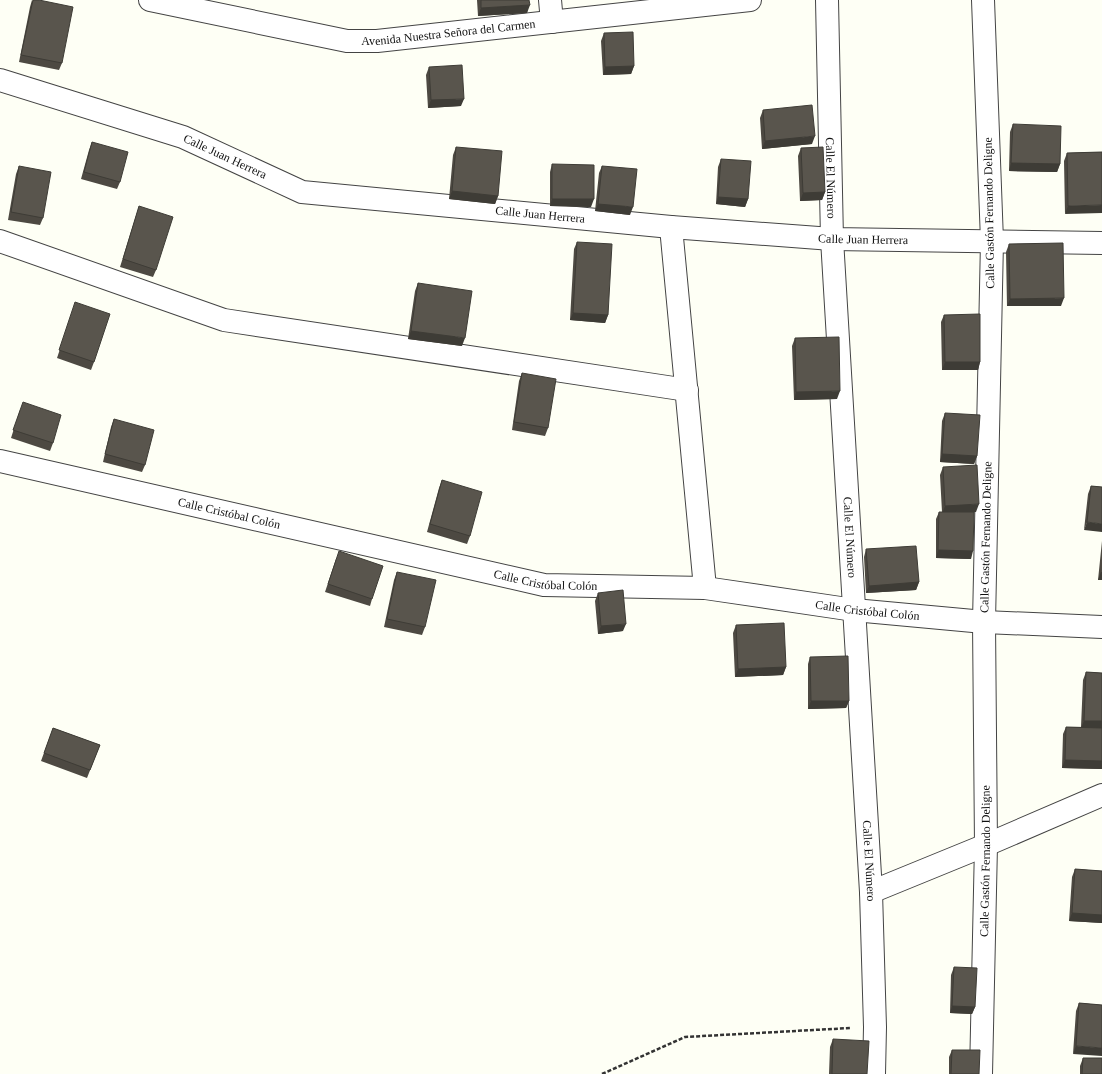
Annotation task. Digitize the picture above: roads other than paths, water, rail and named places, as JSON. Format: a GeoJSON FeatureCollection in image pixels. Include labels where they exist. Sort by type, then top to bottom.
{"type":"FeatureCollection","features":[{"type":"Feature","properties":{"kind":"street","name":"Avenida Nuestra Señora del Carmen"},"geometry":{"type":"LineString","coordinates":[[150,0],[347,41],[377,41],[750,0]]}},
{"type":"Feature","properties":{"kind":"street"},"geometry":{"type":"LineString","coordinates":[[550,0],[552,22]]}},
{"type":"Feature","properties":{"kind":"street","name":"Calle El Número"},"geometry":{"type":"LineString","coordinates":[[827,0],[832,239],[871,892],[875,1027],[874,1074]]}},
{"type":"Feature","properties":{"kind":"street","name":"Calle Gastón Fernando Deligne"},"geometry":{"type":"LineString","coordinates":[[981,1074],[986,845],[984,622],[992,242],[983,0]]}},
{"type":"Feature","properties":{"kind":"street","name":"Calle Juan Herrera"},"geometry":{"type":"LineString","coordinates":[[0,80],[183,137],[302,192],[671,227],[832,239],[1102,243]]}},
{"type":"Feature","properties":{"kind":"street"},"geometry":{"type":"LineString","coordinates":[[671,227],[705,588]]}},
{"type":"Feature","properties":{"kind":"street"},"geometry":{"type":"LineString","coordinates":[[0,241],[224,320],[687,390]]}},
{"type":"Feature","properties":{"kind":"street","name":"Calle Cristóbal Colón"},"geometry":{"type":"LineString","coordinates":[[0,461],[544,585],[705,588],[854,610],[984,622],[1102,627]]}},
{"type":"Feature","properties":{"kind":"street"},"geometry":{"type":"LineString","coordinates":[[871,892],[1102,796]]}}]}
